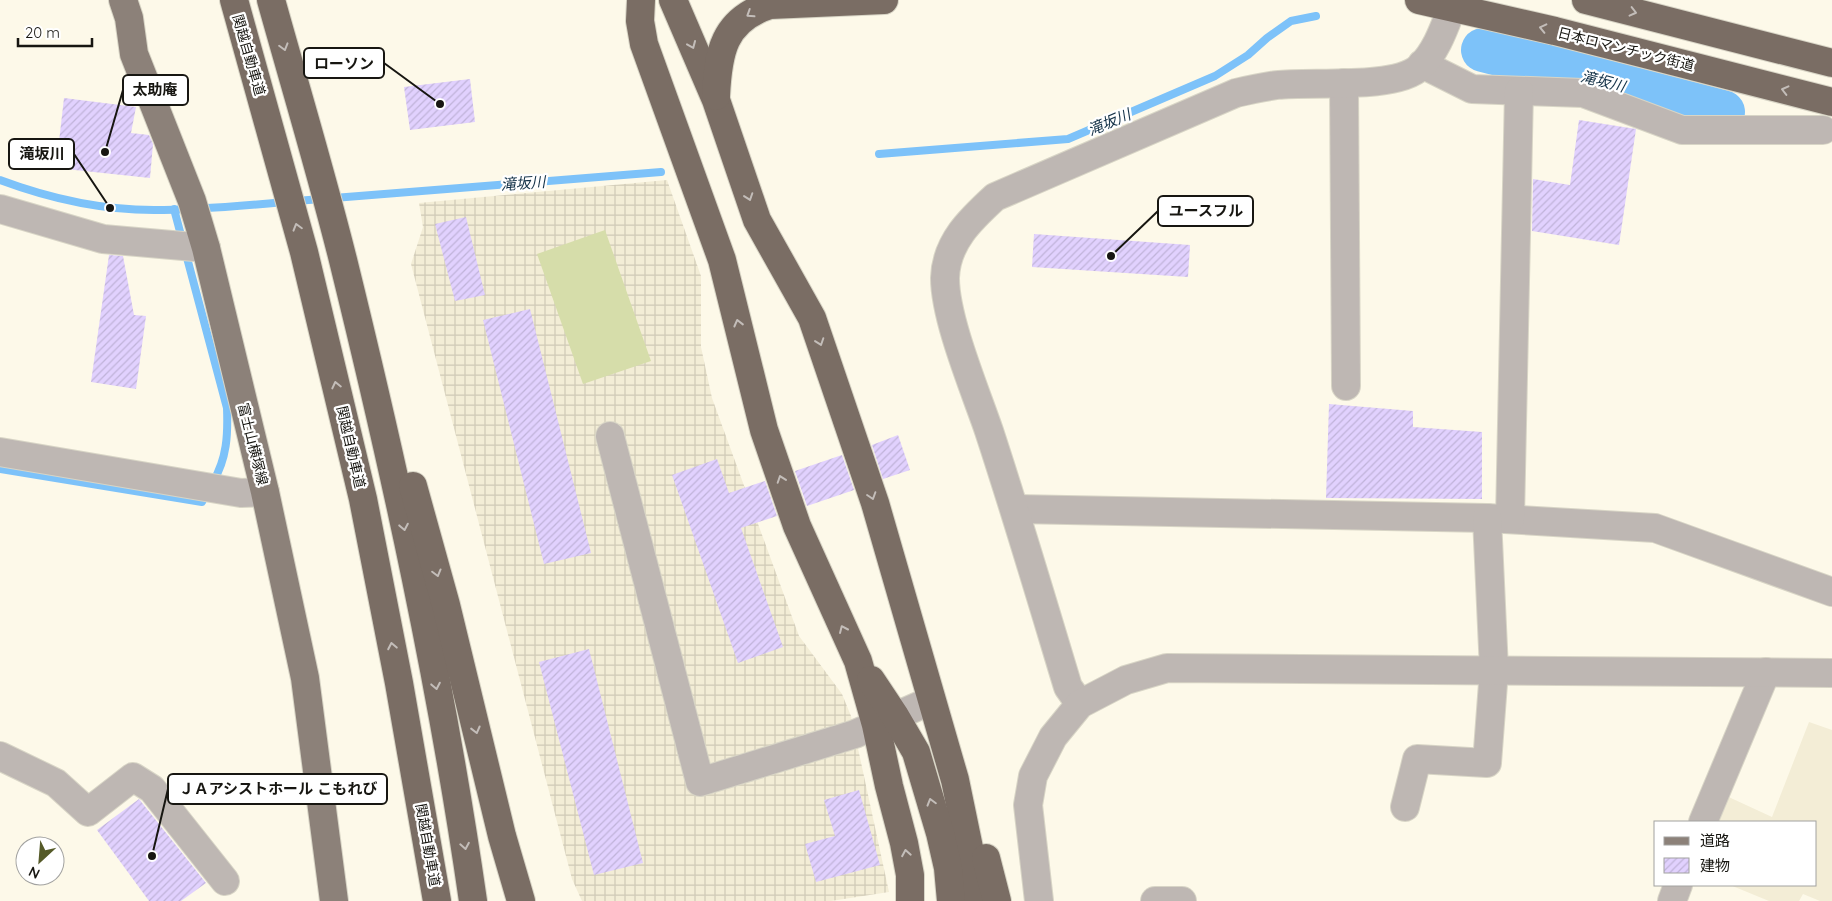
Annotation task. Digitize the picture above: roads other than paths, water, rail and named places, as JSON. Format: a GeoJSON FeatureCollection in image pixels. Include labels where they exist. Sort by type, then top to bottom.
{"type":"FeatureCollection","features":[{"type":"Feature","properties":{"kind":"highway","name":"関越自動車道"},"geometry":{"type":"LineString","coordinates":[[234,0],[304,252],[363,499],[399,683],[438,901]]}},
{"type":"Feature","properties":{"kind":"highway"},"geometry":{"type":"LineString","coordinates":[[271,0],[342,258],[401,512],[436,684],[474,901]]}},
{"type":"Feature","properties":{"kind":"highway"},"geometry":{"type":"LineString","coordinates":[[641,0],[640,20],[644,44],[722,260],[764,430],[797,526],[886,721],[916,752],[948,868],[951,901]]}},
{"type":"Feature","properties":{"kind":"highway"},"geometry":{"type":"LineString","coordinates":[[673,0],[716,100],[757,220],[812,318],[875,503],[930,701],[955,780],[986,858],[997,901]]}},
{"type":"Feature","properties":{"kind":"highway"},"geometry":{"type":"LineString","coordinates":[[716,100],[717,67],[721,51],[735,25],[752,11],[770,5],[884,0]]}},
{"type":"Feature","properties":{"kind":"highway","name":"日本ロマンチック街道"},"geometry":{"type":"LineString","coordinates":[[1419,0],[1454,3],[1832,102]]}},
{"type":"Feature","properties":{"kind":"highway"},"geometry":{"type":"LineString","coordinates":[[1598,1],[1832,63]]}},
{"type":"Feature","properties":{"kind":"highway"},"geometry":{"type":"LineString","coordinates":[[342,258],[402,446],[446,605],[502,836],[522,901]]}},
{"type":"Feature","properties":{"kind":"highway"},"geometry":{"type":"LineString","coordinates":[[399,683],[425,901]]}},
{"type":"Feature","properties":{"kind":"highway"},"geometry":{"type":"LineString","coordinates":[[886,721],[889,786],[904,842],[910,875],[910,901]]}},
{"type":"Feature","properties":{"kind":"highway"},"geometry":{"type":"LineString","coordinates":[[955,780],[973,866],[977,901]]}},
{"type":"Feature","properties":{"kind":"main road","name":"富士山横塚線"},"geometry":{"type":"LineString","coordinates":[[123,0],[129,18],[134,54],[194,209],[206,248],[265,492],[305,678],[334,901]]}},
{"type":"Feature","properties":{"kind":"street"},"geometry":{"type":"LineString","coordinates":[[1080,704],[1068,687],[1015,510],[952,321],[945,278],[952,247],[967,223],[995,198],[1236,93],[1277,85],[1344,83],[1401,77],[1419,68],[1432,51],[1454,3]]}},
{"type":"Feature","properties":{"kind":"street"},"geometry":{"type":"LineString","coordinates":[[1422,64],[1472,89],[1583,93],[1682,130],[1827,134],[1832,102]]}},
{"type":"Feature","properties":{"kind":"street"},"geometry":{"type":"LineString","coordinates":[[1344,83],[1346,386]]}},
{"type":"Feature","properties":{"kind":"street"},"geometry":{"type":"LineString","coordinates":[[1404,807],[1417,759],[1488,763],[1494,670],[1498,518],[1519,91]]}},
{"type":"Feature","properties":{"kind":"street"},"geometry":{"type":"LineString","coordinates":[[0,209],[103,239],[206,248]]}},
{"type":"Feature","properties":{"kind":"street"},"geometry":{"type":"LineString","coordinates":[[610,436],[700,782],[886,721],[930,701]]}},
{"type":"Feature","properties":{"kind":"street"},"geometry":{"type":"LineString","coordinates":[[0,452],[241,493],[265,492]]}},
{"type":"Feature","properties":{"kind":"street"},"geometry":{"type":"LineString","coordinates":[[1015,510],[1498,518],[1655,528],[1832,592]]}},
{"type":"Feature","properties":{"kind":"street"},"geometry":{"type":"LineString","coordinates":[[1039,901],[1028,806],[1033,776],[1053,738],[1080,704],[1126,680],[1167,668],[1832,673]]}},
{"type":"Feature","properties":{"kind":"street"},"geometry":{"type":"LineString","coordinates":[[1702,821],[1766,672]]}},
{"type":"Feature","properties":{"kind":"street"},"geometry":{"type":"LineString","coordinates":[[0,756],[56,783],[88,812],[133,777],[152,789],[225,881]]}},
{"type":"Feature","properties":{"kind":"street"},"geometry":{"type":"LineString","coordinates":[[1672,901],[1678,886]]}},
{"type":"Feature","properties":{"kind":"street"},"geometry":{"type":"LineString","coordinates":[[1154,901],[1182,901]]}},
{"type":"Feature","properties":{"kind":"waterway","name":"滝坂川"},"geometry":{"type":"LineString","coordinates":[[879,154],[1068,139],[1215,76],[1248,55],[1267,38],[1291,21],[1316,16]]}},
{"type":"Feature","properties":{"kind":"waterway","name":"滝坂川"},"geometry":{"type":"LineString","coordinates":[[1483,50],[1723,112]]}},
{"type":"Feature","properties":{"kind":"waterway","name":"滝坂川"},"geometry":{"type":"LineString","coordinates":[[296,201],[661,172]]}},
{"type":"Feature","properties":{"kind":"waterway","name":"滝坂川"},"geometry":{"type":"LineString","coordinates":[[0,180],[76,202],[115,208],[203,209],[284,202]]}},
{"type":"Feature","properties":{"kind":"waterway"},"geometry":{"type":"LineString","coordinates":[[174,209],[227,408],[226,446],[218,473],[213,482]]}},
{"type":"Feature","properties":{"kind":"waterway"},"geometry":{"type":"LineString","coordinates":[[0,469],[202,502],[207,492]]}},
{"type":"Feature","properties":{"kind":"place","name":"ローソン"},"geometry":{"type":"Point","coordinates":[440,104]}},
{"type":"Feature","properties":{"kind":"place","name":"太助庵"},"geometry":{"type":"Point","coordinates":[105,152]}},
{"type":"Feature","properties":{"kind":"place","name":"滝坂川"},"geometry":{"type":"Point","coordinates":[110,208]}},
{"type":"Feature","properties":{"kind":"place","name":"ユースフル"},"geometry":{"type":"Point","coordinates":[1111,256]}},
{"type":"Feature","properties":{"kind":"place","name":"ＪＡアシストホール こもれび"},"geometry":{"type":"Point","coordinates":[152,856]}}]}
